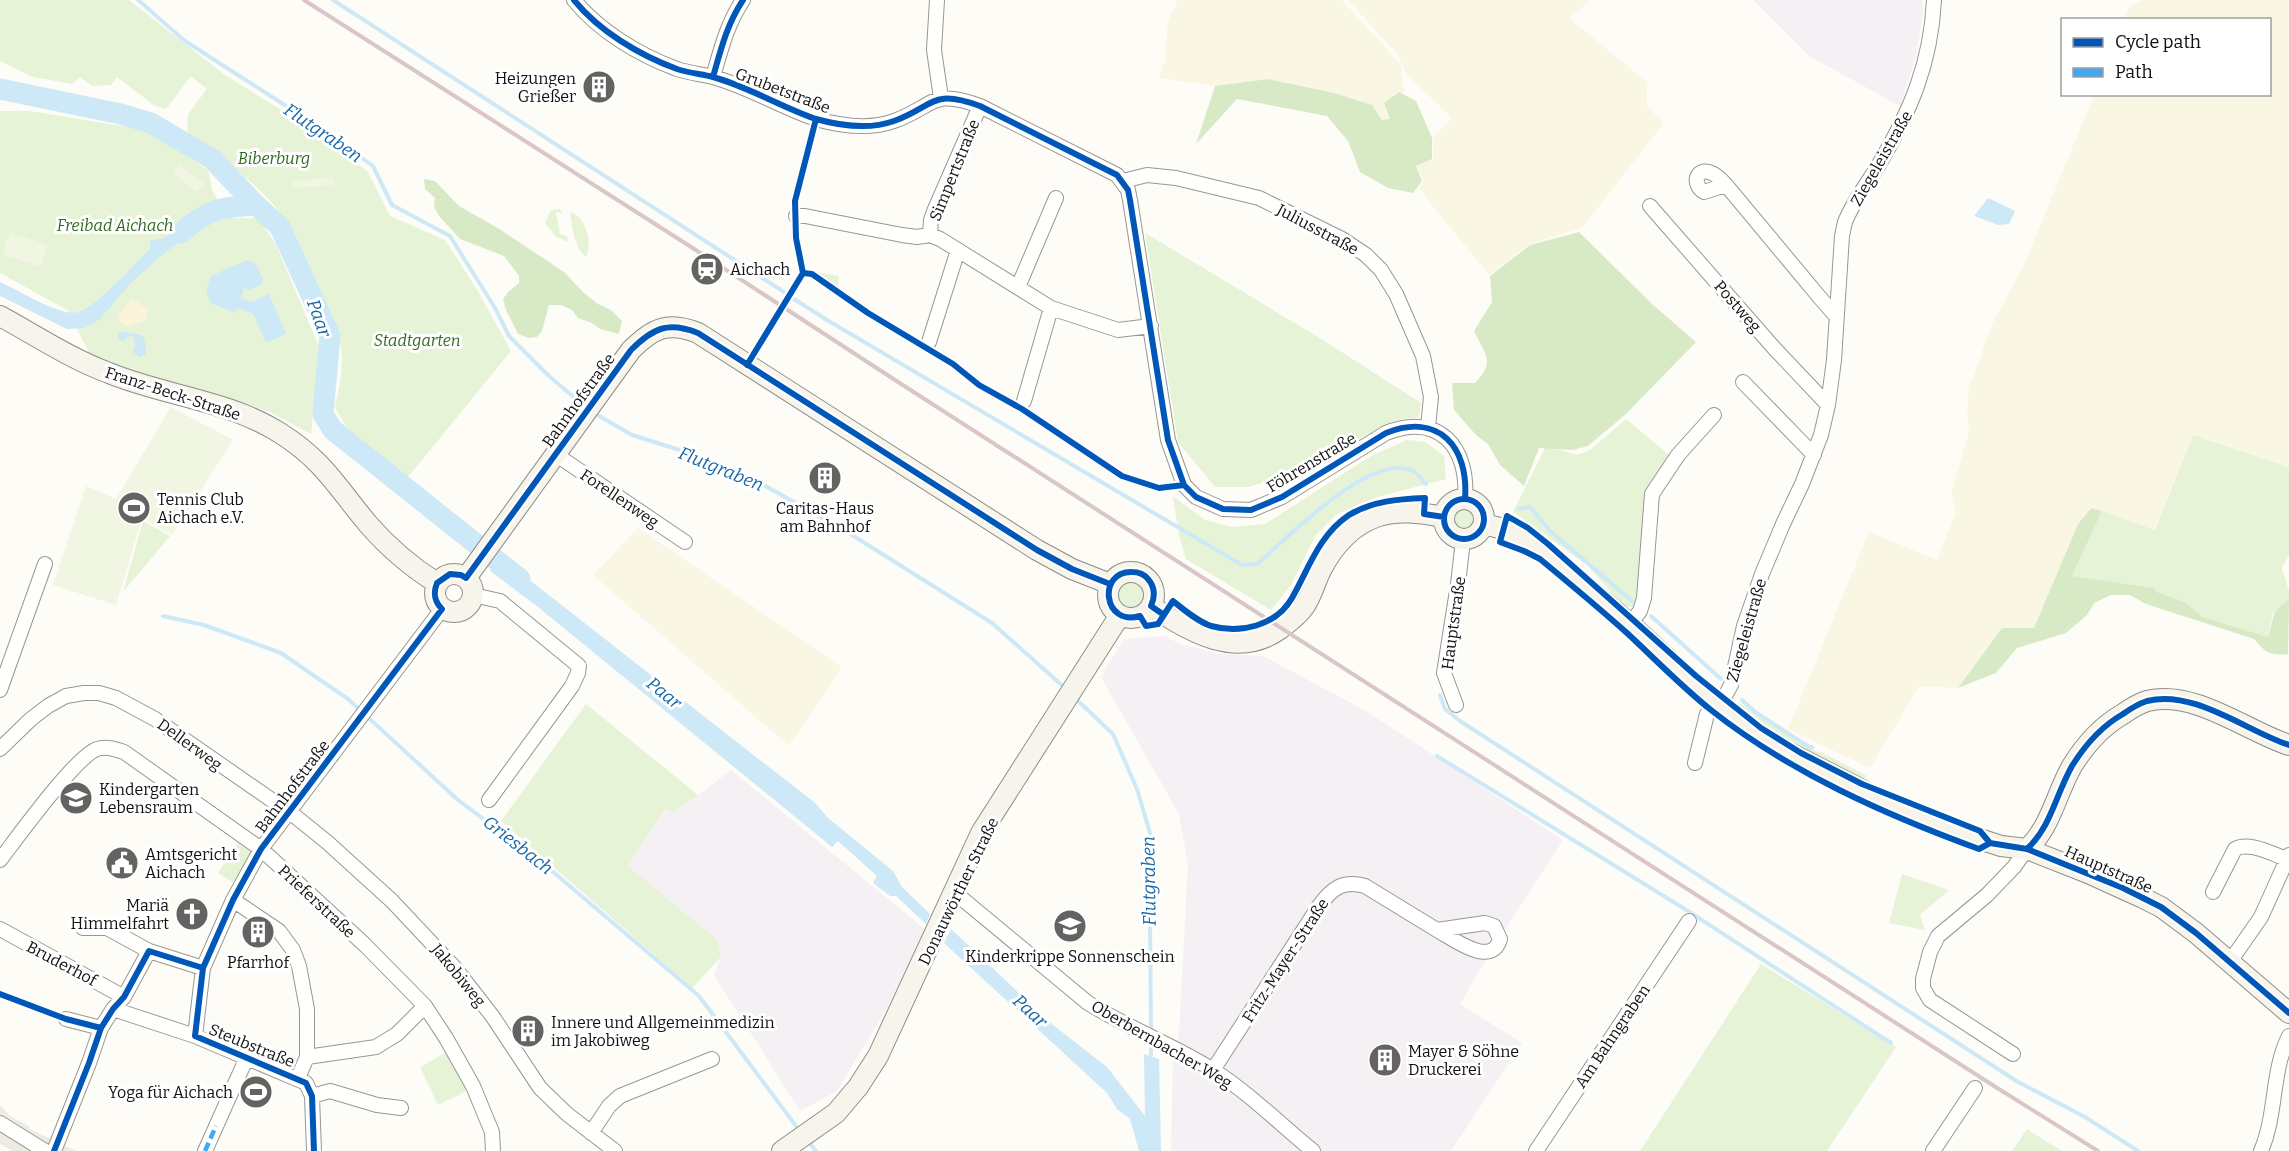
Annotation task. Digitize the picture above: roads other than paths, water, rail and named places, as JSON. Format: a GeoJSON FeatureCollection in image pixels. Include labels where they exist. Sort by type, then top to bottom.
{"type":"FeatureCollection","features":[{"type":"Feature","properties":{"kind":"main road","name":"Franz-Beck-Straße"},"geometry":{"type":"LineString","coordinates":[[0,316],[109,374],[204,400],[252,418],[277,431],[314,457],[386,543],[411,566],[437,583]]}},
{"type":"Feature","properties":{"kind":"main road","name":"Bahnhofstraße"},"geometry":{"type":"LineString","coordinates":[[442,609],[455,612],[467,607],[469,587],[480,558],[631,350],[645,337],[662,328],[684,327],[698,333],[1038,550],[1072,569],[1110,584]]}},
{"type":"Feature","properties":{"kind":"main road"},"geometry":{"type":"LineString","coordinates":[[1465,499],[1479,505],[1484,524],[1477,536],[1463,540],[1450,535],[1446,530],[1444,517],[1450,504],[1465,499]]}},
{"type":"Feature","properties":{"kind":"main road"},"geometry":{"type":"LineString","coordinates":[[1151,606],[1179,624],[1216,641],[1233,643],[1256,640],[1273,634],[1304,608],[1334,548],[1354,529],[1376,517],[1394,513],[1444,517]]}},
{"type":"Feature","properties":{"kind":"main road","name":"Hauptstraße"},"geometry":{"type":"LineString","coordinates":[[1484,524],[1512,531],[1542,549],[1754,732],[1787,752],[1870,794],[1943,827],[2001,846],[2027,849],[2099,878],[2161,907],[2196,933],[2289,1013]]}},
{"type":"Feature","properties":{"kind":"main road"},"geometry":{"type":"LineString","coordinates":[[1129,571],[1144,575],[1153,588],[1154,596],[1151,606],[1143,615],[1129,618],[1120,615],[1108,599],[1110,584],[1115,578],[1129,571]]}},
{"type":"Feature","properties":{"kind":"main road"},"geometry":{"type":"LineString","coordinates":[[442,609],[435,600],[437,583],[450,574],[461,575],[469,587]]}},
{"type":"Feature","properties":{"kind":"main road","name":"Donauwörther Straße"},"geometry":{"type":"LineString","coordinates":[[787,1147],[826,1122],[858,1087],[878,1056],[945,916],[981,833],[1120,615]]}},
{"type":"Feature","properties":{"kind":"main road"},"geometry":{"type":"LineString","coordinates":[[2027,849],[2038,840],[2045,828],[2065,781],[2090,740],[2115,718],[2147,701],[2168,699],[2197,705],[2289,745]]}},
{"type":"Feature","properties":{"kind":"street","name":"Grubetstraße"},"geometry":{"type":"LineString","coordinates":[[574,0],[583,11],[610,33],[633,48],[678,69],[713,77],[810,117],[834,124],[876,125],[895,120],[940,98]]}},
{"type":"Feature","properties":{"kind":"street"},"geometry":{"type":"LineString","coordinates":[[713,77],[724,35],[743,0]]}},
{"type":"Feature","properties":{"kind":"street"},"geometry":{"type":"LineString","coordinates":[[937,0],[934,50],[940,98],[962,99],[980,105],[1101,166],[1123,181]]}},
{"type":"Feature","properties":{"kind":"street","name":"Ziegeleistraße"},"geometry":{"type":"LineString","coordinates":[[1720,705],[1731,685],[1744,626],[1766,562],[1814,455],[1828,405],[1834,360],[1842,236],[1845,222],[1895,138],[1916,94],[1928,50],[1934,0]]}},
{"type":"Feature","properties":{"kind":"street","name":"Simpertstraße"},"geometry":{"type":"LineString","coordinates":[[930,235],[931,220],[935,209],[980,105]]}},
{"type":"Feature","properties":{"kind":"street","name":"Juliusstraße"},"geometry":{"type":"LineString","coordinates":[[1123,181],[1147,175],[1176,178],[1259,198],[1342,239],[1366,255],[1381,270],[1396,294],[1422,356],[1431,397],[1428,427]]}},
{"type":"Feature","properties":{"kind":"street","name":"Föhrenstraße"},"geometry":{"type":"LineString","coordinates":[[1123,181],[1130,200],[1168,440],[1184,485],[1196,497],[1223,509],[1251,510],[1282,497],[1386,433],[1402,427],[1428,427]]}},
{"type":"Feature","properties":{"kind":"street"},"geometry":{"type":"LineString","coordinates":[[1726,185],[1836,316]]}},
{"type":"Feature","properties":{"kind":"street"},"geometry":{"type":"LineString","coordinates":[[1018,287],[1056,198]]}},
{"type":"Feature","properties":{"kind":"street","name":"Postweg"},"geometry":{"type":"LineString","coordinates":[[1650,206],[1774,348],[1828,405]]}},
{"type":"Feature","properties":{"kind":"street","name":"Simpertstraße"},"geometry":{"type":"LineString","coordinates":[[796,216],[902,235],[917,237],[930,235],[1051,308],[1118,330],[1151,326]]}},
{"type":"Feature","properties":{"kind":"street"},"geometry":{"type":"LineString","coordinates":[[929,342],[958,250]]}},
{"type":"Feature","properties":{"kind":"street"},"geometry":{"type":"LineString","coordinates":[[1024,401],[1051,308]]}},
{"type":"Feature","properties":{"kind":"street"},"geometry":{"type":"LineString","coordinates":[[1743,382],[1814,455]]}},
{"type":"Feature","properties":{"kind":"street"},"geometry":{"type":"LineString","coordinates":[[1630,624],[1640,611],[1644,598],[1652,494],[1678,455],[1714,415]]}},
{"type":"Feature","properties":{"kind":"street"},"geometry":{"type":"LineString","coordinates":[[1428,427],[1458,451],[1466,480],[1465,499]]}},
{"type":"Feature","properties":{"kind":"street","name":"Forellenweg"},"geometry":{"type":"LineString","coordinates":[[555,454],[685,542]]}},
{"type":"Feature","properties":{"kind":"street","name":"Hauptstraße"},"geometry":{"type":"LineString","coordinates":[[1456,705],[1444,673],[1463,540]]}},
{"type":"Feature","properties":{"kind":"street"},"geometry":{"type":"LineString","coordinates":[[0,690],[45,564]]}},
{"type":"Feature","properties":{"kind":"street"},"geometry":{"type":"LineString","coordinates":[[469,587],[500,602],[579,666],[572,686],[489,801]]}},
{"type":"Feature","properties":{"kind":"street","name":"Bahnhofstraße"},"geometry":{"type":"LineString","coordinates":[[195,1036],[203,968],[238,904],[261,849],[442,609]]}},
{"type":"Feature","properties":{"kind":"street","name":"Dellerweg"},"geometry":{"type":"LineString","coordinates":[[3,741],[48,706],[66,696],[99,693],[133,705],[288,811]]}},
{"type":"Feature","properties":{"kind":"street"},"geometry":{"type":"LineString","coordinates":[[1695,763],[1707,714],[1720,705]]}},
{"type":"Feature","properties":{"kind":"street","name":"Prieferstraße"},"geometry":{"type":"LineString","coordinates":[[0,860],[82,760],[98,748],[111,748],[124,752],[261,849],[365,945],[425,1006],[473,1086],[492,1132],[493,1151]]}},
{"type":"Feature","properties":{"kind":"street","name":"Jakobiweg"},"geometry":{"type":"LineString","coordinates":[[288,811],[327,842],[421,929],[493,1017],[540,1088],[567,1114],[615,1151]]}},
{"type":"Feature","properties":{"kind":"street"},"geometry":{"type":"LineString","coordinates":[[2213,891],[2235,849],[2240,846],[2288,857],[2261,916],[2229,963]]}},
{"type":"Feature","properties":{"kind":"street"},"geometry":{"type":"LineString","coordinates":[[2013,1054],[1930,1000],[1923,988],[1923,979],[1930,952],[1938,936],[1987,895],[2014,867],[2027,849]]}},
{"type":"Feature","properties":{"kind":"street","name":"Fritz-Mayer-Straße"},"geometry":{"type":"LineString","coordinates":[[1213,1070],[1319,906],[1335,888],[1355,883],[1365,886],[1437,930]]}},
{"type":"Feature","properties":{"kind":"street","name":"Oberbernbacher Weg"},"geometry":{"type":"LineString","coordinates":[[954,892],[1068,988],[1107,1015],[1213,1070],[1313,1151]]}},
{"type":"Feature","properties":{"kind":"street"},"geometry":{"type":"LineString","coordinates":[[238,904],[279,931],[293,950],[303,977],[307,1009],[307,1057],[298,1078],[306,1083],[312,1096],[314,1151]]}},
{"type":"Feature","properties":{"kind":"street","name":"Am Bahngraben"},"geometry":{"type":"LineString","coordinates":[[1536,1151],[1689,921]]}},
{"type":"Feature","properties":{"kind":"street","name":"Bruderhof"},"geometry":{"type":"LineString","coordinates":[[0,928],[124,997]]}},
{"type":"Feature","properties":{"kind":"street"},"geometry":{"type":"LineString","coordinates":[[83,928],[107,928],[149,951],[203,968]]}},
{"type":"Feature","properties":{"kind":"street"},"geometry":{"type":"LineString","coordinates":[[54,1151],[101,1028],[112,1010],[124,997],[149,951]]}},
{"type":"Feature","properties":{"kind":"street"},"geometry":{"type":"LineString","coordinates":[[307,1057],[376,1047],[397,1034],[425,1006]]}},
{"type":"Feature","properties":{"kind":"street","name":"Steubstraße"},"geometry":{"type":"LineString","coordinates":[[112,1010],[195,1036],[298,1078]]}},
{"type":"Feature","properties":{"kind":"street"},"geometry":{"type":"LineString","coordinates":[[66,1019],[101,1028]]}},
{"type":"Feature","properties":{"kind":"street"},"geometry":{"type":"LineString","coordinates":[[2261,1151],[2269,1127],[2280,1061],[2289,1036]]}},
{"type":"Feature","properties":{"kind":"street"},"geometry":{"type":"LineString","coordinates":[[205,1151],[247,1057]]}},
{"type":"Feature","properties":{"kind":"street"},"geometry":{"type":"LineString","coordinates":[[591,1133],[609,1106],[620,1096],[712,1059]]}},
{"type":"Feature","properties":{"kind":"street"},"geometry":{"type":"LineString","coordinates":[[1933,1151],[1975,1088]]}},
{"type":"Feature","properties":{"kind":"street"},"geometry":{"type":"LineString","coordinates":[[312,1096],[330,1091],[377,1105],[401,1108]]}},
{"type":"Feature","properties":{"kind":"street"},"geometry":{"type":"LineString","coordinates":[[0,1123],[45,1151]]}},
{"type":"Feature","properties":{"kind":"water"},"geometry":{"type":"Polygon","coordinates":[[[1988,198],[2015,211],[2009,224],[1998,225],[1974,216],[1988,198]]]}},
{"type":"Feature","properties":{"kind":"water"},"geometry":{"type":"Polygon","coordinates":[[[201,214],[206,220],[130,284],[100,319],[84,328],[67,329],[0,296],[0,282],[55,309],[73,313],[81,311],[124,276],[150,249],[150,241],[164,238],[201,214]]]}},
{"type":"Feature","properties":{"kind":"water"},"geometry":{"type":"Polygon","coordinates":[[[247,260],[256,264],[263,279],[261,285],[249,290],[244,288],[241,298],[251,302],[269,294],[286,334],[266,343],[253,314],[237,308],[235,313],[211,303],[206,291],[211,276],[247,260]]]}},
{"type":"Feature","properties":{"kind":"water"},"geometry":{"type":"Polygon","coordinates":[[[121,331],[143,336],[146,354],[140,357],[133,352],[135,344],[133,336],[127,337],[124,341],[119,340],[118,335],[121,331]]]}},
{"type":"Feature","properties":{"kind":"water"},"geometry":{"type":"Polygon","coordinates":[[[500,557],[815,803],[828,818],[893,871],[902,887],[930,914],[926,924],[896,896],[890,896],[873,883],[877,876],[838,841],[832,847],[538,607],[490,571],[500,557]]]}},
{"type":"Feature","properties":{"kind":"water"},"geometry":{"type":"Polygon","coordinates":[[[951,929],[1053,1025],[1107,1067],[1145,1116],[1144,1054],[1159,1059],[1161,1151],[1139,1151],[1130,1119],[1117,1109],[1107,1093],[944,943],[951,929]]]}},
{"type":"Feature","properties":{"kind":"waterway","name":"Flutgraben"},"geometry":{"type":"LineString","coordinates":[[138,0],[185,41],[322,129],[373,166],[392,205],[450,236],[495,308],[509,336],[549,376],[583,405]]}},
{"type":"Feature","properties":{"kind":"waterway"},"geometry":{"type":"LineString","coordinates":[[333,0],[784,292]]}},
{"type":"Feature","properties":{"kind":"waterway","name":"Paar"},"geometry":{"type":"LineString","coordinates":[[0,89],[121,114],[151,123],[212,159],[256,205]]}},
{"type":"Feature","properties":{"kind":"waterway","name":"Paar"},"geometry":{"type":"LineString","coordinates":[[181,233],[207,214],[224,208],[256,205],[280,227],[330,336],[323,414],[333,430],[520,579]]}},
{"type":"Feature","properties":{"kind":"waterway"},"geometry":{"type":"LineString","coordinates":[[794,299],[1242,565],[1257,564],[1330,500],[1375,473],[1395,468],[1413,471],[1426,484]]}},
{"type":"Feature","properties":{"kind":"waterway","name":"Flutgraben"},"geometry":{"type":"LineString","coordinates":[[594,413],[632,435],[699,456],[751,478],[844,530],[992,623],[1065,688]]}},
{"type":"Feature","properties":{"kind":"waterway"},"geometry":{"type":"LineString","coordinates":[[1519,509],[1530,507],[1550,531],[1632,601]]}},
{"type":"Feature","properties":{"kind":"waterway","name":"Griesbach"},"geometry":{"type":"LineString","coordinates":[[163,616],[204,625],[281,653],[348,699],[458,800],[545,865],[699,996],[799,1130]]}},
{"type":"Feature","properties":{"kind":"waterway"},"geometry":{"type":"LineString","coordinates":[[1651,616],[1721,679]]}},
{"type":"Feature","properties":{"kind":"waterway"},"geometry":{"type":"LineString","coordinates":[[1440,695],[1445,709],[1460,721],[2018,1082],[2085,1117],[2138,1151]]}},
{"type":"Feature","properties":{"kind":"waterway","name":"Flutgraben"},"geometry":{"type":"LineString","coordinates":[[1075,698],[1113,734],[1137,789],[1150,833],[1152,866],[1151,1033]]}},
{"type":"Feature","properties":{"kind":"waterway"},"geometry":{"type":"LineString","coordinates":[[1742,700],[1755,712],[1812,747]]}},
{"type":"Feature","properties":{"kind":"waterway"},"geometry":{"type":"LineString","coordinates":[[1437,756],[1688,911],[1891,1043]]}},
{"type":"Feature","properties":{"kind":"waterway","name":"Flutgraben"},"geometry":{"type":"LineString","coordinates":[[1151,1040],[1151,1055]]}},
{"type":"Feature","properties":{"kind":"waterway","name":"Griesbach"},"geometry":{"type":"LineString","coordinates":[[808,1141],[816,1151]]}},
{"type":"Feature","properties":{"kind":"railway"},"geometry":{"type":"LineString","coordinates":[[304,0],[2098,1151]]}},
{"type":"Feature","properties":{"kind":"place","name":"Heizungen Grießer"},"geometry":{"type":"Point","coordinates":[599,87]}},
{"type":"Feature","properties":{"kind":"place","name":"Aichach"},"geometry":{"type":"Point","coordinates":[707,269]}},
{"type":"Feature","properties":{"kind":"place","name":"Caritas-Haus am Bahnhof"},"geometry":{"type":"Point","coordinates":[825,478]}},
{"type":"Feature","properties":{"kind":"place","name":"Tennis Club Aichach e.V."},"geometry":{"type":"Point","coordinates":[134,508]}},
{"type":"Feature","properties":{"kind":"place","name":"Kindergarten Lebensraum"},"geometry":{"type":"Point","coordinates":[76,798]}},
{"type":"Feature","properties":{"kind":"place","name":"Amtsgericht Aichach"},"geometry":{"type":"Point","coordinates":[122,863]}},
{"type":"Feature","properties":{"kind":"place","name":"Mariä Himmelfahrt"},"geometry":{"type":"Point","coordinates":[192,914]}},
{"type":"Feature","properties":{"kind":"place","name":"Kinderkrippe Sonnenschein"},"geometry":{"type":"Point","coordinates":[1070,926]}},
{"type":"Feature","properties":{"kind":"place","name":"Pfarrhof"},"geometry":{"type":"Point","coordinates":[258,932]}},
{"type":"Feature","properties":{"kind":"place","name":"Innere und Allgemeinmedizin im Jakobiweg"},"geometry":{"type":"Point","coordinates":[528,1031]}},
{"type":"Feature","properties":{"kind":"place","name":"Mayer & Söhne Druckerei"},"geometry":{"type":"Point","coordinates":[1385,1060]}},
{"type":"Feature","properties":{"kind":"place","name":"Yoga für Aichach"},"geometry":{"type":"Point","coordinates":[256,1092]}},
{"type":"Feature","properties":{"kind":"park label","name":"Biberburg"},"geometry":{"type":"Point","coordinates":[274,158]}},
{"type":"Feature","properties":{"kind":"park label","name":"Freibad Aichach"},"geometry":{"type":"Point","coordinates":[115,225]}},
{"type":"Feature","properties":{"kind":"park label","name":"Stadtgarten"},"geometry":{"type":"Point","coordinates":[417,340]}}]}
